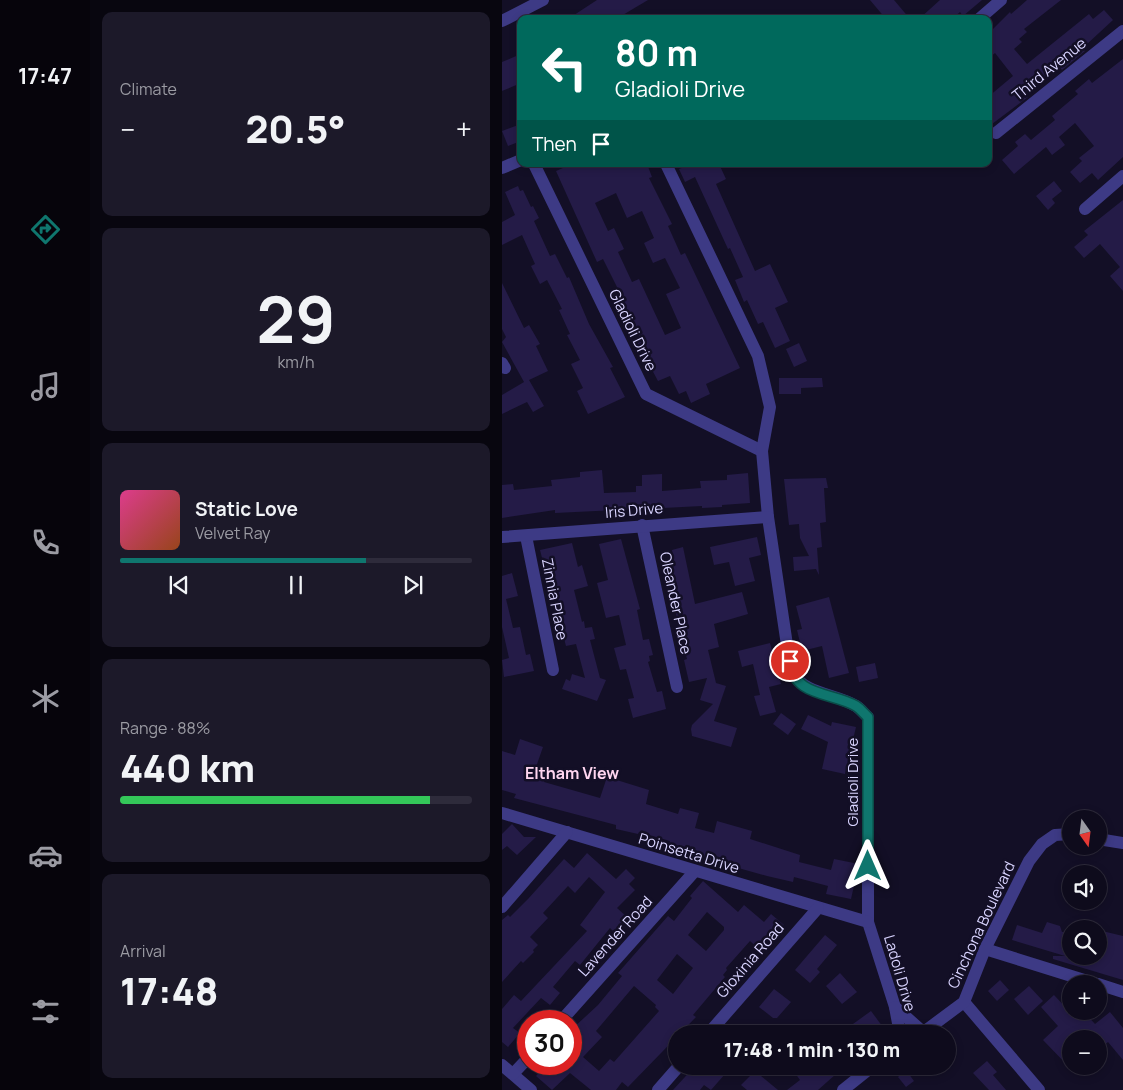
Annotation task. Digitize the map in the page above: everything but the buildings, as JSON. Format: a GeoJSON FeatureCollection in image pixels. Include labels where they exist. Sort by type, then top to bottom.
{"type":"FeatureCollection","features":[{"type":"Feature","properties":{"kind":"street"},"geometry":{"type":"LineString","coordinates":[[502,21],[543,0]]}},
{"type":"Feature","properties":{"kind":"street"},"geometry":{"type":"LineString","coordinates":[[984,15],[1001,0]]}},
{"type":"Feature","properties":{"kind":"street","name":"Third Avenue"},"geometry":{"type":"LineString","coordinates":[[996,134],[1122,30]]}},
{"type":"Feature","properties":{"kind":"street"},"geometry":{"type":"LineString","coordinates":[[502,168],[517,162]]}},
{"type":"Feature","properties":{"kind":"street","name":"Gladioli Drive"},"geometry":{"type":"LineString","coordinates":[[535,167],[646,394],[762,451]]}},
{"type":"Feature","properties":{"kind":"street","name":"Gladioli Drive"},"geometry":{"type":"LineString","coordinates":[[667,167],[758,356],[770,407],[762,451],[768,517],[791,672],[805,688],[857,706],[868,717],[868,922]]}},
{"type":"Feature","properties":{"kind":"street"},"geometry":{"type":"LineString","coordinates":[[1085,209],[1122,176]]}},
{"type":"Feature","properties":{"kind":"street","name":"Iris Drive"},"geometry":{"type":"LineString","coordinates":[[502,537],[768,517]]}},
{"type":"Feature","properties":{"kind":"street","name":"Oleander Place"},"geometry":{"type":"LineString","coordinates":[[642,525],[677,687]]}},
{"type":"Feature","properties":{"kind":"street","name":"Zinnia Place"},"geometry":{"type":"LineString","coordinates":[[526,536],[553,670]]}},
{"type":"Feature","properties":{"kind":"street","name":"Poinsetta Drive"},"geometry":{"type":"LineString","coordinates":[[502,812],[694,872],[868,922]]}},
{"type":"Feature","properties":{"kind":"street"},"geometry":{"type":"LineString","coordinates":[[502,907],[567,832]]}},
{"type":"Feature","properties":{"kind":"street","name":"Cinchona Boulevard"},"geometry":{"type":"LineString","coordinates":[[933,1025],[964,1002],[984,949],[1029,861],[1042,844],[1054,835],[1062,835]]}},
{"type":"Feature","properties":{"kind":"street"},"geometry":{"type":"LineString","coordinates":[[1107,840],[1122,843]]}},
{"type":"Feature","properties":{"kind":"street","name":"Lavender Road"},"geometry":{"type":"LineString","coordinates":[[571,1010],[694,872]]}},
{"type":"Feature","properties":{"kind":"street","name":"Gloxinia Road"},"geometry":{"type":"LineString","coordinates":[[716,1025],[818,908]]}},
{"type":"Feature","properties":{"kind":"street","name":"Ladoli Drive"},"geometry":{"type":"LineString","coordinates":[[868,922],[895,1007],[898,1025]]}},
{"type":"Feature","properties":{"kind":"street"},"geometry":{"type":"LineString","coordinates":[[984,949],[1069,975]]}},
{"type":"Feature","properties":{"kind":"street"},"geometry":{"type":"LineString","coordinates":[[1107,987],[1122,992]]}},
{"type":"Feature","properties":{"kind":"street"},"geometry":{"type":"LineString","coordinates":[[964,1002],[1039,1090]]}},
{"type":"Feature","properties":{"kind":"street"},"geometry":{"type":"LineString","coordinates":[[895,1007],[914,1025]]}},
{"type":"Feature","properties":{"kind":"street"},"geometry":{"type":"LineString","coordinates":[[502,1065],[531,1090]]}},
{"type":"Feature","properties":{"kind":"street"},"geometry":{"type":"LineString","coordinates":[[513,1074],[517,1070]]}},
{"type":"Feature","properties":{"kind":"street"},"geometry":{"type":"LineString","coordinates":[[658,1090],[671,1075]]}},
{"type":"Feature","properties":{"kind":"street"},"geometry":{"type":"LineString","coordinates":[[843,1090],[862,1075]]}},
{"type":"Feature","properties":{"kind":"district","name":"Eltham View"},"geometry":{"type":"Point","coordinates":[572,773]}},
{"type":"Feature","properties":{"kind":"route"},"geometry":{"type":"LineString","coordinates":[[790,661],[791,672],[805,688],[857,706],[868,717],[868,866]]}}]}
